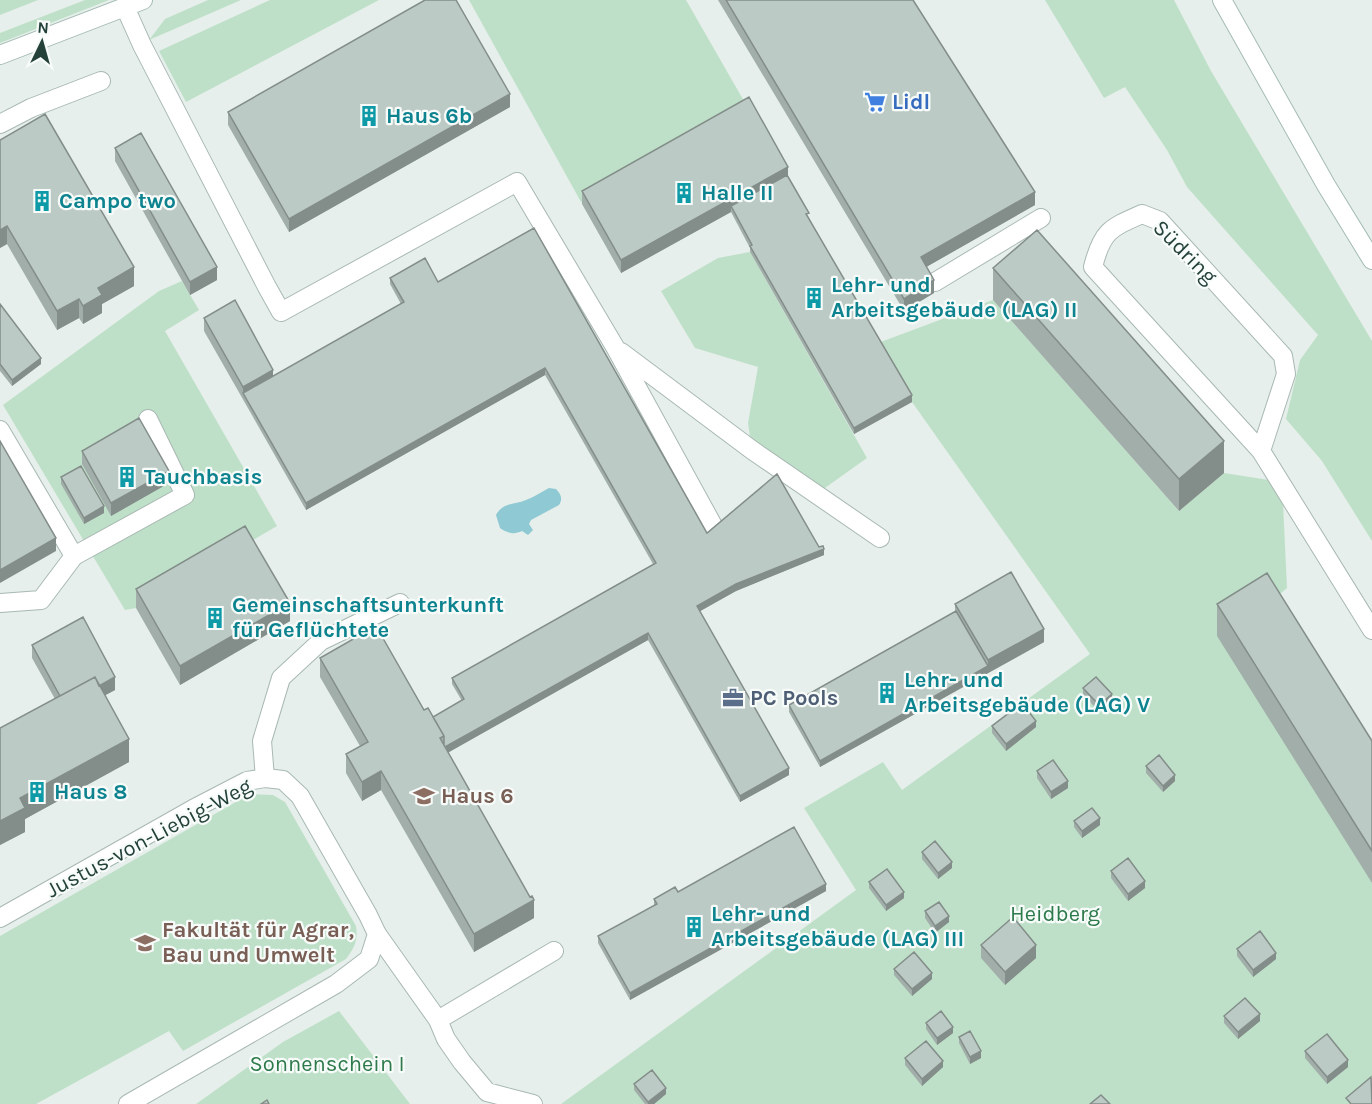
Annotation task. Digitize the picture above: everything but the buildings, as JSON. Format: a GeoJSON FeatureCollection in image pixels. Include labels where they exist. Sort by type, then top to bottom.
{"type":"FeatureCollection","features":[{"type":"Feature","properties":{"kind":"street"},"geometry":{"type":"LineString","coordinates":[[0,55],[143,0]]}},
{"type":"Feature","properties":{"kind":"street"},"geometry":{"type":"LineString","coordinates":[[1222,0],[1326,185],[1372,260]]}},
{"type":"Feature","properties":{"kind":"street"},"geometry":{"type":"LineString","coordinates":[[125,8],[281,312],[517,182],[615,347],[716,531]]}},
{"type":"Feature","properties":{"kind":"street"},"geometry":{"type":"LineString","coordinates":[[0,124],[30,108],[101,81]]}},
{"type":"Feature","properties":{"kind":"street","name":"Südring"},"geometry":{"type":"LineString","coordinates":[[1261,450],[1286,374],[1283,356],[1160,221],[1142,213],[1113,226],[1098,246],[1093,267],[1261,450],[1372,630]]}},
{"type":"Feature","properties":{"kind":"street"},"geometry":{"type":"LineString","coordinates":[[935,282],[1041,218]]}},
{"type":"Feature","properties":{"kind":"street"},"geometry":{"type":"LineString","coordinates":[[615,347],[752,450],[880,538]]}},
{"type":"Feature","properties":{"kind":"street"},"geometry":{"type":"LineString","coordinates":[[0,603],[41,600],[74,556],[185,495],[148,419]]}},
{"type":"Feature","properties":{"kind":"street"},"geometry":{"type":"LineString","coordinates":[[0,430],[74,556]]}},
{"type":"Feature","properties":{"kind":"street"},"geometry":{"type":"LineString","coordinates":[[266,778],[262,741],[281,678],[321,641],[400,603]]}},
{"type":"Feature","properties":{"kind":"street","name":"Justus-von-Liebig-Weg"},"geometry":{"type":"LineString","coordinates":[[0,918],[193,809],[247,782],[266,778],[283,780],[300,796],[377,934],[438,1020],[446,1039],[462,1062],[487,1092],[533,1104]]}},
{"type":"Feature","properties":{"kind":"street"},"geometry":{"type":"LineString","coordinates":[[128,1104],[336,984],[369,959],[377,934]]}},
{"type":"Feature","properties":{"kind":"street"},"geometry":{"type":"LineString","coordinates":[[438,1020],[554,951]]}},
{"type":"Feature","properties":{"kind":"green space"},"geometry":{"type":"Polygon","coordinates":[[[0,0],[38,0],[0,15],[0,0]]]}},
{"type":"Feature","properties":{"kind":"green space"},"geometry":{"type":"Polygon","coordinates":[[[85,0],[109,0],[0,43],[0,33],[85,0]]]}},
{"type":"Feature","properties":{"kind":"green space"},"geometry":{"type":"Polygon","coordinates":[[[208,0],[241,0],[149,40],[165,19],[208,0]]]}},
{"type":"Feature","properties":{"kind":"green space"},"geometry":{"type":"Polygon","coordinates":[[[270,0],[379,0],[186,102],[159,51],[270,0]]]}},
{"type":"Feature","properties":{"kind":"green space"},"geometry":{"type":"Polygon","coordinates":[[[469,0],[686,0],[748,108],[581,202],[469,0]]]}},
{"type":"Feature","properties":{"kind":"green space"},"geometry":{"type":"Polygon","coordinates":[[[1045,0],[1174,0],[1211,71],[1372,341],[1372,541],[1322,461],[1286,419],[1300,360],[1318,335],[1187,187],[1167,150],[1125,87],[1104,98],[1045,0]]]}},
{"type":"Feature","properties":{"kind":"green space"},"geometry":{"type":"Polygon","coordinates":[[[750,252],[867,458],[815,495],[752,450],[748,423],[758,367],[695,348],[661,291],[718,258],[750,252]]]}},
{"type":"Feature","properties":{"kind":"green space"},"geometry":{"type":"Polygon","coordinates":[[[182,281],[199,310],[165,331],[277,526],[136,608],[125,610],[3,405],[159,291],[182,281]]]}},
{"type":"Feature","properties":{"kind":"green space","name":"Heidberg"},"geometry":{"type":"Polygon","coordinates":[[[993,300],[1179,511],[1224,473],[1282,482],[1287,588],[1267,605],[1372,883],[1372,1104],[561,1104],[856,890],[804,808],[883,762],[902,790],[1090,654],[912,402],[878,343],[993,300]]]}},
{"type":"Feature","properties":{"kind":"green space"},"geometry":{"type":"Polygon","coordinates":[[[250,794],[273,795],[285,802],[356,926],[355,943],[346,959],[183,1051],[169,1031],[36,1104],[0,1104],[0,936],[250,794]]]}},
{"type":"Feature","properties":{"kind":"green space","name":"Sonnenschein I"},"geometry":{"type":"Polygon","coordinates":[[[339,1011],[410,1104],[196,1104],[283,1042],[339,1011]]]}},
{"type":"Feature","properties":{"kind":"water"},"geometry":{"type":"Polygon","coordinates":[[[549,488],[558,491],[561,501],[559,505],[531,520],[529,524],[533,530],[528,535],[522,531],[511,533],[500,528],[496,515],[502,508],[509,504],[522,502],[549,488]]]}},
{"type":"Feature","properties":{"kind":"place","name":"Lidl"},"geometry":{"type":"Point","coordinates":[875,102]}},
{"type":"Feature","properties":{"kind":"place","name":"Haus 6b"},"geometry":{"type":"Point","coordinates":[369,116]}},
{"type":"Feature","properties":{"kind":"place","name":"Halle II"},"geometry":{"type":"Point","coordinates":[684,193]}},
{"type":"Feature","properties":{"kind":"place","name":"Campo two"},"geometry":{"type":"Point","coordinates":[42,201]}},
{"type":"Feature","properties":{"kind":"place","name":"Lehr- und Arbeitsgebäude (LAG) II"},"geometry":{"type":"Point","coordinates":[814,298]}},
{"type":"Feature","properties":{"kind":"place","name":"Tauchbasis"},"geometry":{"type":"Point","coordinates":[127,477]}},
{"type":"Feature","properties":{"kind":"place","name":"Gemeinschaftsunterkunft für Geflüchtete"},"geometry":{"type":"Point","coordinates":[215,618]}},
{"type":"Feature","properties":{"kind":"place","name":"Lehr- und Arbeitsgebäude (LAG) V"},"geometry":{"type":"Point","coordinates":[887,693]}},
{"type":"Feature","properties":{"kind":"place","name":"PC Pools"},"geometry":{"type":"Point","coordinates":[733,698]}},
{"type":"Feature","properties":{"kind":"place","name":"Haus 8"},"geometry":{"type":"Point","coordinates":[37,792]}},
{"type":"Feature","properties":{"kind":"place","name":"Haus 6"},"geometry":{"type":"Point","coordinates":[424,796]}},
{"type":"Feature","properties":{"kind":"place","name":"Lehr- und Arbeitsgebäude (LAG) III"},"geometry":{"type":"Point","coordinates":[694,927]}},
{"type":"Feature","properties":{"kind":"place","name":"Fakultät für Agrar, Bau und Umwelt"},"geometry":{"type":"Point","coordinates":[145,943]}}]}
